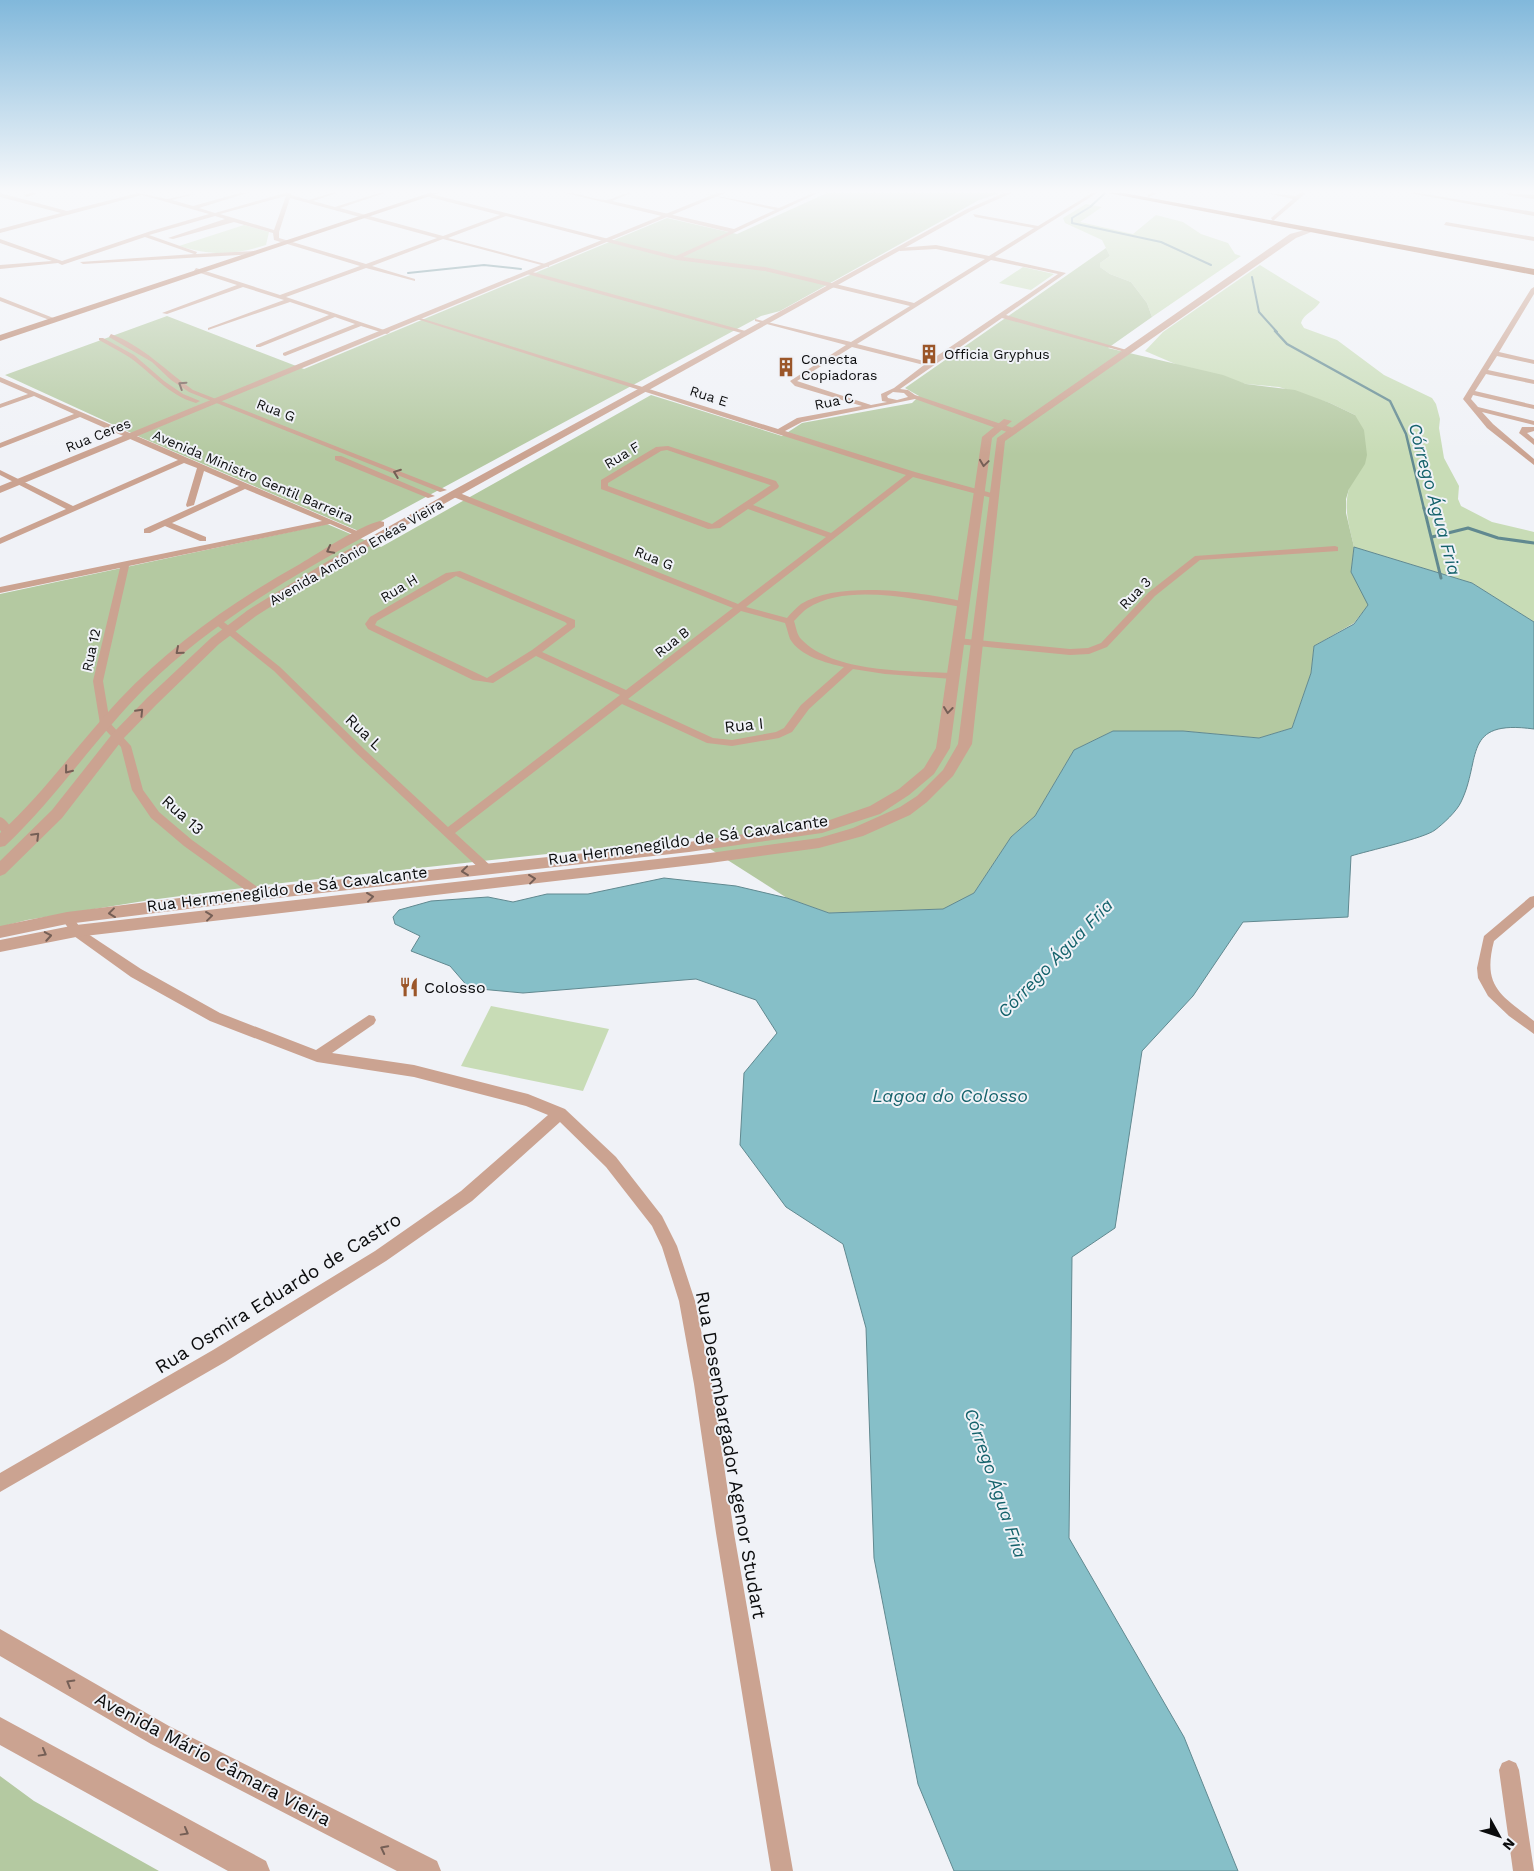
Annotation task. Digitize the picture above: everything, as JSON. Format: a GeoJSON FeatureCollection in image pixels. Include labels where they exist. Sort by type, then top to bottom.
{"type":"FeatureCollection","features":[{"type":"Feature","properties":{"kind":"main road"},"geometry":{"type":"LineString","coordinates":[[0,337],[170,280]]}},
{"type":"Feature","properties":{"kind":"street"},"geometry":{"type":"LineString","coordinates":[[225,280],[387,332]]}},
{"type":"Feature","properties":{"kind":"street"},"geometry":{"type":"LineString","coordinates":[[278,298],[327,280]]}},
{"type":"Feature","properties":{"kind":"street","name":"Rua Ceres"},"geometry":{"type":"LineString","coordinates":[[0,490],[511,280]]}},
{"type":"Feature","properties":{"kind":"street"},"geometry":{"type":"LineString","coordinates":[[555,280],[742,332]]}},
{"type":"Feature","properties":{"kind":"street"},"geometry":{"type":"LineString","coordinates":[[813,280],[914,305]]}},
{"type":"Feature","properties":{"kind":"street","name":"Avenida Antônio Enéas Vieira"},"geometry":{"type":"LineString","coordinates":[[0,870],[57,814],[118,736],[183,670],[228,630],[324,568],[448,492],[742,332],[842,280]]}},
{"type":"Feature","properties":{"kind":"street"},"geometry":{"type":"LineString","coordinates":[[955,280],[798,377],[871,403],[888,391],[906,391],[911,398],[1002,431],[1122,349],[1213,280]]}},
{"type":"Feature","properties":{"kind":"street"},"geometry":{"type":"LineString","coordinates":[[896,390],[897,387],[1054,280]]}},
{"type":"Feature","properties":{"kind":"street"},"geometry":{"type":"LineString","coordinates":[[165,313],[242,286]]}},
{"type":"Feature","properties":{"kind":"street"},"geometry":{"type":"LineString","coordinates":[[1534,289],[1467,399],[1490,426],[1534,463]]}},
{"type":"Feature","properties":{"kind":"street"},"geometry":{"type":"LineString","coordinates":[[0,299],[52,319]]}},
{"type":"Feature","properties":{"kind":"street"},"geometry":{"type":"LineString","coordinates":[[210,329],[288,301]]}},
{"type":"Feature","properties":{"kind":"street"},"geometry":{"type":"LineString","coordinates":[[258,346],[333,316]]}},
{"type":"Feature","properties":{"kind":"street"},"geometry":{"type":"LineString","coordinates":[[1001,316],[1122,349]]}},
{"type":"Feature","properties":{"kind":"street","name":"Rua E"},"geometry":{"type":"LineString","coordinates":[[419,318],[912,474],[986,495]]}},
{"type":"Feature","properties":{"kind":"street"},"geometry":{"type":"LineString","coordinates":[[766,320],[930,365]]}},
{"type":"Feature","properties":{"kind":"street"},"geometry":{"type":"LineString","coordinates":[[285,354],[360,324]]}},
{"type":"Feature","properties":{"kind":"street","name":"Rua G"},"geometry":{"type":"LineString","coordinates":[[108,338],[181,395],[212,404],[448,492],[761,616],[789,621]]}},
{"type":"Feature","properties":{"kind":"street"},"geometry":{"type":"LineString","coordinates":[[1494,353],[1534,362]]}},
{"type":"Feature","properties":{"kind":"street"},"geometry":{"type":"LineString","coordinates":[[1483,371],[1534,382]]}},
{"type":"Feature","properties":{"kind":"street","name":"Avenida Ministro Gentil Barreira"},"geometry":{"type":"LineString","coordinates":[[0,379],[201,468],[247,485],[360,534]]}},
{"type":"Feature","properties":{"kind":"street"},"geometry":{"type":"LineString","coordinates":[[1470,392],[1534,406]]}},
{"type":"Feature","properties":{"kind":"street"},"geometry":{"type":"LineString","coordinates":[[0,406],[34,394]]}},
{"type":"Feature","properties":{"kind":"street"},"geometry":{"type":"LineString","coordinates":[[883,396],[888,400],[897,402]]}},
{"type":"Feature","properties":{"kind":"street","name":"Rua C"},"geometry":{"type":"LineString","coordinates":[[779,432],[800,420],[871,403],[884,404],[911,398]]}},
{"type":"Feature","properties":{"kind":"street","name":"Rua G"},"geometry":{"type":"LineString","coordinates":[[212,404],[315,449]]}},
{"type":"Feature","properties":{"kind":"street"},"geometry":{"type":"LineString","coordinates":[[1473,408],[1534,423]]}},
{"type":"Feature","properties":{"kind":"street"},"geometry":{"type":"LineString","coordinates":[[0,446],[80,414]]}},
{"type":"Feature","properties":{"kind":"street"},"geometry":{"type":"LineString","coordinates":[[1534,429],[1525,429],[1523,432],[1534,443]]}},
{"type":"Feature","properties":{"kind":"street","name":"Rua Hermenegildo de Sá Cavalcante"},"geometry":{"type":"LineString","coordinates":[[0,946],[71,925],[259,894],[688,847],[822,828],[875,810],[922,778],[940,754],[944,743],[962,604],[1002,431]]}},
{"type":"Feature","properties":{"kind":"street","name":"Rua F"},"geometry":{"type":"LineString","coordinates":[[668,448],[774,484],[748,506],[717,526],[711,527],[607,488],[603,483],[659,449],[668,448]]}},
{"type":"Feature","properties":{"kind":"street"},"geometry":{"type":"LineString","coordinates":[[333,456],[431,496]]}},
{"type":"Feature","properties":{"kind":"street"},"geometry":{"type":"LineString","coordinates":[[0,541],[184,460]]}},
{"type":"Feature","properties":{"kind":"street"},"geometry":{"type":"LineString","coordinates":[[190,505],[201,468]]}},
{"type":"Feature","properties":{"kind":"street"},"geometry":{"type":"LineString","coordinates":[[0,472],[72,509]]}},
{"type":"Feature","properties":{"kind":"street","name":"Rua B"},"geometry":{"type":"LineString","coordinates":[[449,832],[912,474]]}},
{"type":"Feature","properties":{"kind":"street"},"geometry":{"type":"LineString","coordinates":[[148,531],[247,485]]}},
{"type":"Feature","properties":{"kind":"street","name":"Avenida Antônio Enéas Vieira"},"geometry":{"type":"LineString","coordinates":[[5,838],[62,777],[105,724],[142,684],[217,621],[294,570],[431,496],[448,492]]}},
{"type":"Feature","properties":{"kind":"street","name":"Rua Hermenegildo de Sá Cavalcante"},"geometry":{"type":"LineString","coordinates":[[0,932],[710,858],[819,843],[858,832],[905,811],[937,785],[957,760],[965,744],[977,643],[986,495]]}},
{"type":"Feature","properties":{"kind":"street"},"geometry":{"type":"LineString","coordinates":[[748,506],[832,536]]}},
{"type":"Feature","properties":{"kind":"street"},"geometry":{"type":"LineString","coordinates":[[0,590],[330,522]]}},
{"type":"Feature","properties":{"kind":"street"},"geometry":{"type":"LineString","coordinates":[[166,523],[203,539]]}},
{"type":"Feature","properties":{"kind":"street","name":"Rua 3"},"geometry":{"type":"LineString","coordinates":[[957,641],[1070,652],[1089,651],[1104,645],[1152,594],[1198,558],[1335,549]]}},
{"type":"Feature","properties":{"kind":"street","name":"Rua 12"},"geometry":{"type":"LineString","coordinates":[[105,724],[98,681],[125,565]]}},
{"type":"Feature","properties":{"kind":"street","name":"Rua H"},"geometry":{"type":"LineString","coordinates":[[460,574],[572,622],[570,627],[535,652],[493,680],[485,681],[370,624],[373,620],[449,575],[460,574]]}},
{"type":"Feature","properties":{"kind":"street"},"geometry":{"type":"LineString","coordinates":[[953,676],[851,666],[828,661],[804,648],[789,627],[789,621],[807,604],[819,598],[836,594],[863,592],[962,604]]}},
{"type":"Feature","properties":{"kind":"street","name":"Rua L"},"geometry":{"type":"LineString","coordinates":[[217,621],[277,669],[361,752],[487,868]]}},
{"type":"Feature","properties":{"kind":"street"},"geometry":{"type":"LineString","coordinates":[[535,652],[624,697]]}},
{"type":"Feature","properties":{"kind":"street","name":"Rua I"},"geometry":{"type":"LineString","coordinates":[[624,697],[711,741],[732,743],[773,736],[788,730],[805,707],[851,666]]}},
{"type":"Feature","properties":{"kind":"street"},"geometry":{"type":"LineString","coordinates":[[105,724],[118,736]]}},
{"type":"Feature","properties":{"kind":"street","name":"Rua 13"},"geometry":{"type":"LineString","coordinates":[[118,736],[126,746],[138,790],[155,815],[188,843],[259,894]]}},
{"type":"Feature","properties":{"kind":"street"},"geometry":{"type":"LineString","coordinates":[[0,821],[5,838]]}},
{"type":"Feature","properties":{"kind":"street"},"geometry":{"type":"LineString","coordinates":[[1534,900],[1488,939],[1484,965],[1484,978],[1490,989],[1534,1029]]}},
{"type":"Feature","properties":{"kind":"street","name":"Rua Desembargador Agenor Studart"},"geometry":{"type":"LineString","coordinates":[[71,925],[136,972],[215,1017],[317,1056],[431,1076],[528,1100],[560,1113],[611,1162],[657,1221],[668,1246],[687,1301],[703,1384],[725,1533],[782,1871]]}},
{"type":"Feature","properties":{"kind":"street"},"geometry":{"type":"LineString","coordinates":[[317,1056],[369,1020]]}},
{"type":"Feature","properties":{"kind":"street","name":"Rua Osmira Eduardo de Castro"},"geometry":{"type":"LineString","coordinates":[[0,1483],[295,1309],[434,1220],[492,1176],[560,1113]]}},
{"type":"Feature","properties":{"kind":"street","name":"Avenida Mário Câmara Vieira"},"geometry":{"type":"LineString","coordinates":[[0,1642],[160,1735],[428,1871]]}},
{"type":"Feature","properties":{"kind":"street"},"geometry":{"type":"LineString","coordinates":[[0,1730],[256,1871]]}},
{"type":"Feature","properties":{"kind":"street"},"geometry":{"type":"LineString","coordinates":[[1509,1770],[1524,1871]]}},
{"type":"Feature","properties":{"kind":"green space"},"geometry":{"type":"Polygon","coordinates":[[[517,280],[835,280],[780,311],[761,316],[361,532],[140,437],[5,375],[167,316],[304,369],[517,280]]]}},
{"type":"Feature","properties":{"kind":"green space"},"geometry":{"type":"Polygon","coordinates":[[[1003,280],[1045,280],[1031,290],[999,283],[1003,280]]]}},
{"type":"Feature","properties":{"kind":"green space"},"geometry":{"type":"Polygon","coordinates":[[[1060,280],[1127,280],[1131,282],[1147,303],[1152,317],[1108,348],[1223,375],[1246,384],[1295,390],[1355,415],[1364,430],[1367,455],[1365,464],[1349,489],[1346,499],[1346,513],[1354,547],[1351,572],[1369,604],[1354,623],[1314,646],[1311,673],[1292,728],[1259,738],[1183,731],[1113,731],[1074,750],[1035,816],[1011,837],[974,893],[944,909],[829,913],[787,898],[693,838],[273,884],[150,900],[27,920],[0,927],[0,594],[327,524],[381,547],[651,395],[782,436],[802,423],[912,403],[919,396],[905,388],[1060,280]]]}},
{"type":"Feature","properties":{"kind":"green space"},"geometry":{"type":"Polygon","coordinates":[[[1127,280],[1206,280],[1152,317],[1147,303],[1131,282],[1127,280]]]}},
{"type":"Feature","properties":{"kind":"green space"},"geometry":{"type":"Polygon","coordinates":[[[1238,280],[1285,280],[1320,302],[1302,320],[1301,323],[1304,328],[1337,340],[1384,375],[1432,398],[1436,404],[1440,419],[1439,428],[1444,458],[1459,486],[1458,499],[1461,506],[1492,522],[1534,532],[1534,622],[1472,583],[1354,547],[1348,518],[1347,496],[1355,415],[1330,403],[1279,387],[1246,384],[1180,366],[1145,351],[1163,332],[1238,280]]]}},
{"type":"Feature","properties":{"kind":"green space"},"geometry":{"type":"Polygon","coordinates":[[[491,1006],[609,1029],[583,1091],[461,1066],[491,1006]]]}},
{"type":"Feature","properties":{"kind":"green space"},"geometry":{"type":"Polygon","coordinates":[[[0,1776],[34,1801],[159,1871],[0,1871],[0,1776]]]}},
{"type":"Feature","properties":{"kind":"water","name":"Lagoa do Colosso"},"geometry":{"type":"Polygon","coordinates":[[[1354,547],[1472,583],[1534,622],[1534,729],[1511,728],[1495,730],[1484,736],[1474,757],[1467,786],[1459,806],[1435,830],[1408,840],[1351,856],[1348,917],[1243,922],[1193,996],[1142,1051],[1115,1228],[1072,1257],[1069,1538],[1184,1737],[1238,1871],[954,1871],[918,1784],[874,1558],[866,1328],[843,1244],[786,1207],[740,1145],[744,1073],[777,1033],[756,1000],[696,979],[523,993],[469,988],[450,966],[411,951],[420,936],[395,924],[393,917],[399,910],[431,901],[488,897],[513,902],[547,894],[588,894],[664,878],[736,886],[787,898],[829,913],[943,909],[974,893],[1011,837],[1035,816],[1074,750],[1113,731],[1183,731],[1259,738],[1292,728],[1311,673],[1314,646],[1354,624],[1368,605],[1351,572],[1354,547]]]}},
{"type":"Feature","properties":{"kind":"waterway","name":"Córrego Água Fria"},"geometry":{"type":"LineString","coordinates":[[1253,280],[1259,312],[1277,332]]}},
{"type":"Feature","properties":{"kind":"waterway","name":"Córrego Água Fria"},"geometry":{"type":"LineString","coordinates":[[1275,331],[1287,344],[1390,401],[1406,434],[1424,509]]}},
{"type":"Feature","properties":{"kind":"waterway","name":"Córrego Água Fria"},"geometry":{"type":"LineString","coordinates":[[1424,508],[1441,578]]}},
{"type":"Feature","properties":{"kind":"waterway"},"geometry":{"type":"LineString","coordinates":[[1432,537],[1468,528],[1498,538],[1534,543]]}},
{"type":"Feature","properties":{"kind":"place","name":"Officia Gryphus"},"geometry":{"type":"Point","coordinates":[929,354]}},
{"type":"Feature","properties":{"kind":"place","name":"Conecta Copiadoras"},"geometry":{"type":"Point","coordinates":[786,367]}},
{"type":"Feature","properties":{"kind":"place","name":"Colosso"},"geometry":{"type":"Point","coordinates":[409,987]}}]}
